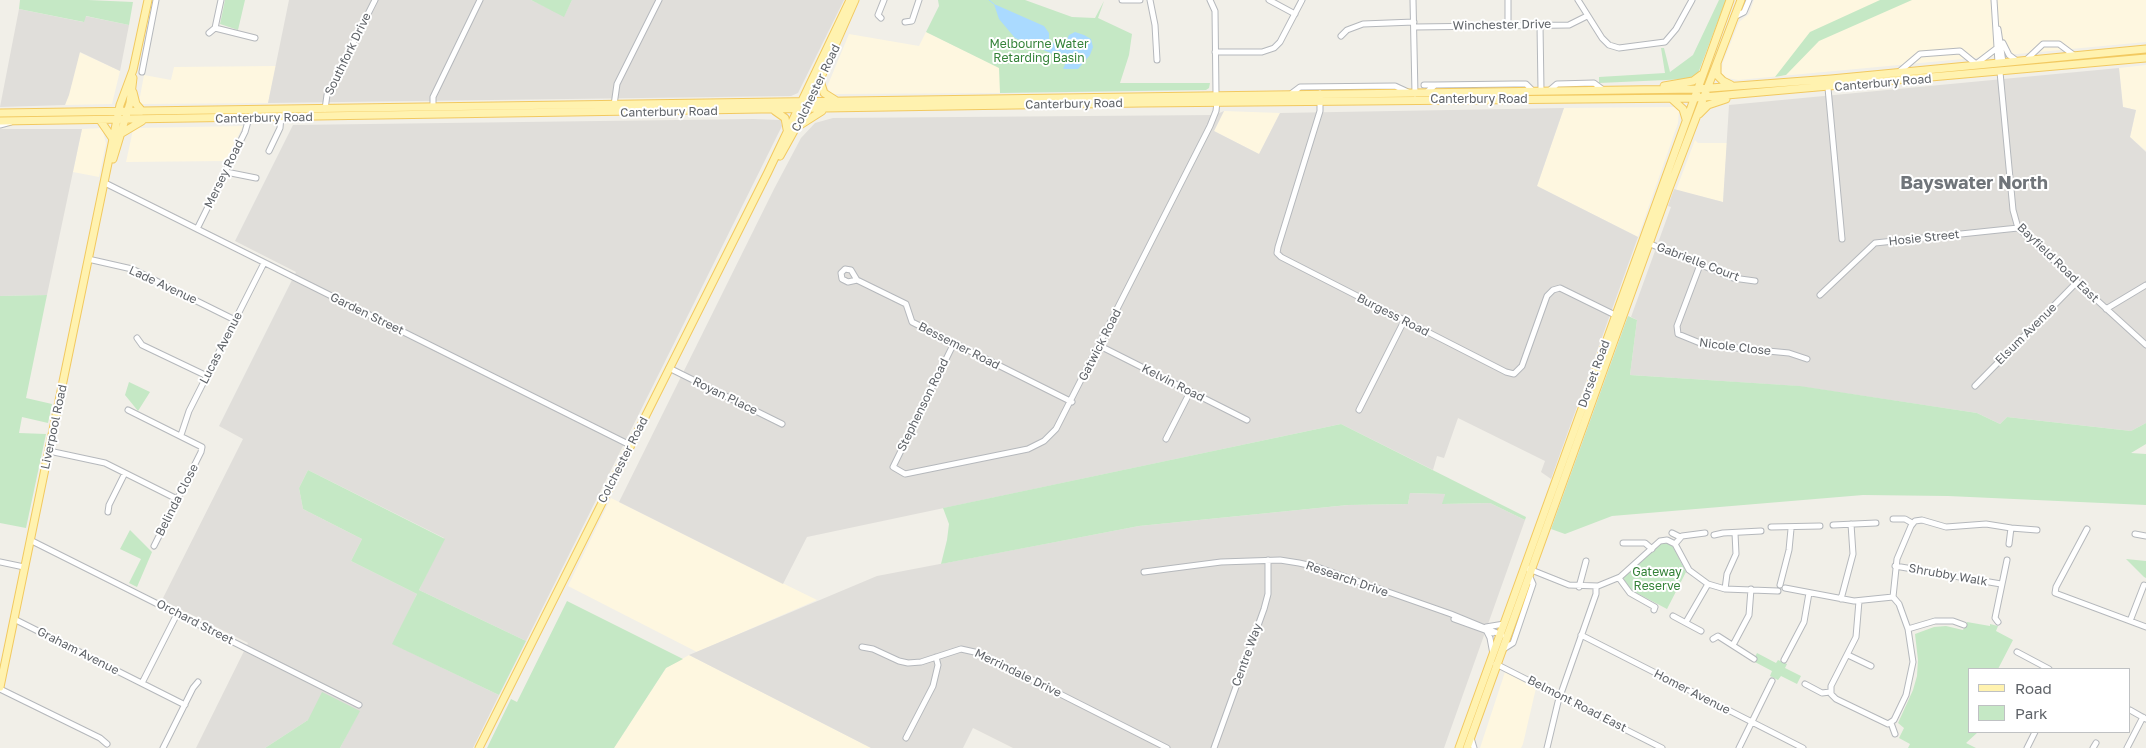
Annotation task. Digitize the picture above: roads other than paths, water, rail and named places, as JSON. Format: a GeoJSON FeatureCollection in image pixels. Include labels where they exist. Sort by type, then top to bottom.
{"type":"FeatureCollection","features":[{"type":"Feature","properties":{"kind":"main road","name":"Liverpool Road"},"geometry":{"type":"LineString","coordinates":[[0,688],[2,666],[14,619],[88,259],[109,167],[113,139],[121,120],[148,0]]}},
{"type":"Feature","properties":{"kind":"main road","name":"Colchester Road"},"geometry":{"type":"LineString","coordinates":[[768,172],[798,127],[802,102],[850,0]]}},
{"type":"Feature","properties":{"kind":"main road","name":"Colchester Road"},"geometry":{"type":"LineString","coordinates":[[479,748],[787,132],[810,102],[855,0]]}},
{"type":"Feature","properties":{"kind":"main road","name":"Dorset Road"},"geometry":{"type":"LineString","coordinates":[[1494,664],[1493,655],[1504,636],[1529,570],[1619,317],[1701,75],[1730,0]]}},
{"type":"Feature","properties":{"kind":"main road","name":"Dorset Road"},"geometry":{"type":"LineString","coordinates":[[1645,242],[1697,116],[1740,0]]}},
{"type":"Feature","properties":{"kind":"main road","name":"Canterbury Road"},"geometry":{"type":"LineString","coordinates":[[0,113],[810,102],[961,98],[1217,102],[1320,101],[1414,95],[1425,88],[1532,90],[1541,90],[1549,87],[1697,89],[1883,74],[2145,49]]}},
{"type":"Feature","properties":{"kind":"main road"},"geometry":{"type":"LineString","coordinates":[[2145,49],[2146,58]]}},
{"type":"Feature","properties":{"kind":"main road","name":"Canterbury Road"},"geometry":{"type":"LineString","coordinates":[[0,123],[14,121],[831,110],[1108,100],[1216,94],[1320,93],[1541,99],[1672,99],[1736,96],[2146,58]]}},
{"type":"Feature","properties":{"kind":"main road"},"geometry":{"type":"LineString","coordinates":[[1716,61],[1717,75],[1720,79],[1734,86]]}},
{"type":"Feature","properties":{"kind":"main road"},"geometry":{"type":"LineString","coordinates":[[2000,62],[2000,72]]}},
{"type":"Feature","properties":{"kind":"main road","name":"Liverpool Road"},"geometry":{"type":"LineString","coordinates":[[123,111],[132,90],[133,70]]}},
{"type":"Feature","properties":{"kind":"main road"},"geometry":{"type":"LineString","coordinates":[[1883,74],[1884,82]]}},
{"type":"Feature","properties":{"kind":"main road"},"geometry":{"type":"LineString","coordinates":[[1642,89],[1693,81],[1701,75]]}},
{"type":"Feature","properties":{"kind":"main road"},"geometry":{"type":"LineString","coordinates":[[820,80],[824,93],[839,101]]}},
{"type":"Feature","properties":{"kind":"main road"},"geometry":{"type":"LineString","coordinates":[[132,90],[134,100],[142,111]]}},
{"type":"Feature","properties":{"kind":"main road"},"geometry":{"type":"LineString","coordinates":[[1541,90],[1541,99]]}},
{"type":"Feature","properties":{"kind":"main road"},"geometry":{"type":"LineString","coordinates":[[1216,94],[1217,102]]}},
{"type":"Feature","properties":{"kind":"main road"},"geometry":{"type":"LineString","coordinates":[[1697,116],[1708,106],[1736,96]]}},
{"type":"Feature","properties":{"kind":"main road"},"geometry":{"type":"LineString","coordinates":[[891,99],[892,108]]}},
{"type":"Feature","properties":{"kind":"main road"},"geometry":{"type":"LineString","coordinates":[[1672,99],[1683,109],[1686,119]]}},
{"type":"Feature","properties":{"kind":"main road"},"geometry":{"type":"LineString","coordinates":[[477,106],[478,115]]}},
{"type":"Feature","properties":{"kind":"main road"},"geometry":{"type":"LineString","coordinates":[[325,108],[325,117]]}},
{"type":"Feature","properties":{"kind":"main road"},"geometry":{"type":"LineString","coordinates":[[248,110],[249,118]]}},
{"type":"Feature","properties":{"kind":"main road"},"geometry":{"type":"LineString","coordinates":[[775,110],[785,118],[787,132]]}},
{"type":"Feature","properties":{"kind":"main road"},"geometry":{"type":"LineString","coordinates":[[798,127],[816,114],[831,110]]}},
{"type":"Feature","properties":{"kind":"main road"},"geometry":{"type":"LineString","coordinates":[[121,134],[145,119]]}},
{"type":"Feature","properties":{"kind":"main road"},"geometry":{"type":"LineString","coordinates":[[100,120],[113,139]]}},
{"type":"Feature","properties":{"kind":"main road","name":"Liverpool Road"},"geometry":{"type":"LineString","coordinates":[[109,167],[121,134],[121,120]]}},
{"type":"Feature","properties":{"kind":"main road","name":"Dorset Road"},"geometry":{"type":"LineString","coordinates":[[1460,748],[1470,728],[1494,664],[1502,650],[1504,624],[1529,570]]}},
{"type":"Feature","properties":{"kind":"main road","name":"Dorset Road"},"geometry":{"type":"LineString","coordinates":[[1468,748],[1471,738],[1470,728]]}},
{"type":"Feature","properties":{"kind":"street"},"geometry":{"type":"LineString","coordinates":[[142,72],[156,0]]}},
{"type":"Feature","properties":{"kind":"street"},"geometry":{"type":"LineString","coordinates":[[209,32],[215,28],[221,0]]}},
{"type":"Feature","properties":{"kind":"street","name":"Southfork Drive"},"geometry":{"type":"LineString","coordinates":[[325,108],[327,95],[375,0]]}},
{"type":"Feature","properties":{"kind":"street"},"geometry":{"type":"LineString","coordinates":[[433,107],[433,97],[480,0]]}},
{"type":"Feature","properties":{"kind":"street"},"geometry":{"type":"LineString","coordinates":[[614,105],[617,84],[659,0]]}},
{"type":"Feature","properties":{"kind":"street"},"geometry":{"type":"LineString","coordinates":[[880,16],[884,0]]}},
{"type":"Feature","properties":{"kind":"street"},"geometry":{"type":"LineString","coordinates":[[905,22],[912,21],[919,0]]}},
{"type":"Feature","properties":{"kind":"street"},"geometry":{"type":"LineString","coordinates":[[1122,0],[1140,0]]}},
{"type":"Feature","properties":{"kind":"street"},"geometry":{"type":"LineString","coordinates":[[1150,0],[1155,25],[1157,60]]}},
{"type":"Feature","properties":{"kind":"street"},"geometry":{"type":"LineString","coordinates":[[1210,0],[1215,11],[1216,94]]}},
{"type":"Feature","properties":{"kind":"street"},"geometry":{"type":"LineString","coordinates":[[1269,0],[1295,14]]}},
{"type":"Feature","properties":{"kind":"street"},"geometry":{"type":"LineString","coordinates":[[1215,52],[1262,52],[1274,48],[1280,42],[1302,0]]}},
{"type":"Feature","properties":{"kind":"street"},"geometry":{"type":"LineString","coordinates":[[1413,0],[1416,80],[1414,95]]}},
{"type":"Feature","properties":{"kind":"street"},"geometry":{"type":"LineString","coordinates":[[1508,0],[1508,25]]}},
{"type":"Feature","properties":{"kind":"street"},"geometry":{"type":"LineString","coordinates":[[1578,0],[1587,16],[1609,45],[1619,48],[1641,47],[1660,43],[1670,38],[1692,0]]}},
{"type":"Feature","properties":{"kind":"street","name":"Dorset Road"},"geometry":{"type":"LineString","coordinates":[[1734,17],[1744,12],[1749,0]]}},
{"type":"Feature","properties":{"kind":"street"},"geometry":{"type":"LineString","coordinates":[[1994,0],[1997,48],[2000,62]]}},
{"type":"Feature","properties":{"kind":"street","name":"Winchester Drive"},"geometry":{"type":"LineString","coordinates":[[1341,36],[1347,30],[1362,24],[1569,25],[1587,16]]}},
{"type":"Feature","properties":{"kind":"street"},"geometry":{"type":"LineString","coordinates":[[1996,24],[2000,38],[2009,55],[2017,61]]}},
{"type":"Feature","properties":{"kind":"street"},"geometry":{"type":"LineString","coordinates":[[1540,25],[1541,90]]}},
{"type":"Feature","properties":{"kind":"street"},"geometry":{"type":"LineString","coordinates":[[215,28],[255,38]]}},
{"type":"Feature","properties":{"kind":"street"},"geometry":{"type":"LineString","coordinates":[[141,30],[150,32]]}},
{"type":"Feature","properties":{"kind":"street"},"geometry":{"type":"LineString","coordinates":[[2000,38],[2000,62]]}},
{"type":"Feature","properties":{"kind":"street"},"geometry":{"type":"LineString","coordinates":[[2026,60],[2040,45],[2057,43],[2076,56]]}},
{"type":"Feature","properties":{"kind":"street"},"geometry":{"type":"LineString","coordinates":[[1894,73],[1906,68],[1916,56],[1923,54],[1960,51],[1976,64],[1997,48]]}},
{"type":"Feature","properties":{"kind":"street","name":"Bayfield Road East"},"geometry":{"type":"LineString","coordinates":[[2000,72],[2013,210],[2018,228],[2146,345]]}},
{"type":"Feature","properties":{"kind":"street","name":"Canterbury Road"},"geometry":{"type":"LineString","coordinates":[[1549,87],[1557,84],[1594,83],[1602,89]]}},
{"type":"Feature","properties":{"kind":"street","name":"Canterbury Road"},"geometry":{"type":"LineString","coordinates":[[1425,88],[1435,85],[1524,84],[1532,90]]}},
{"type":"Feature","properties":{"kind":"street","name":"Canterbury Road"},"geometry":{"type":"LineString","coordinates":[[1292,94],[1300,87],[1395,86],[1414,95]]}},
{"type":"Feature","properties":{"kind":"street"},"geometry":{"type":"LineString","coordinates":[[1828,88],[1842,239]]}},
{"type":"Feature","properties":{"kind":"street","name":"Burgess Road"},"geometry":{"type":"LineString","coordinates":[[1320,93],[1320,111],[1277,253],[1281,258],[1506,372],[1514,374],[1522,366],[1547,296],[1553,290],[1560,288],[1619,317]]}},
{"type":"Feature","properties":{"kind":"street"},"geometry":{"type":"LineString","coordinates":[[961,98],[961,106]]}},
{"type":"Feature","properties":{"kind":"street","name":"Gatwick Road"},"geometry":{"type":"LineString","coordinates":[[893,467],[905,474],[918,473],[1028,449],[1051,435],[1060,424],[1072,402],[1210,126],[1216,111],[1217,102]]}},
{"type":"Feature","properties":{"kind":"street","name":"Mersey Road"},"geometry":{"type":"LineString","coordinates":[[197,229],[247,128],[249,118]]}},
{"type":"Feature","properties":{"kind":"street"},"geometry":{"type":"LineString","coordinates":[[269,151],[280,128],[281,118]]}},
{"type":"Feature","properties":{"kind":"street"},"geometry":{"type":"LineString","coordinates":[[226,172],[256,178]]}},
{"type":"Feature","properties":{"kind":"street","name":"Garden Street"},"geometry":{"type":"LineString","coordinates":[[105,183],[630,445]]}},
{"type":"Feature","properties":{"kind":"street","name":"Hosie Street"},"geometry":{"type":"LineString","coordinates":[[1820,296],[1875,243],[2018,228]]}},
{"type":"Feature","properties":{"kind":"street","name":"Gabrielle Court"},"geometry":{"type":"LineString","coordinates":[[1645,242],[1733,278],[1755,281]]}},
{"type":"Feature","properties":{"kind":"street","name":"Lade Avenue"},"geometry":{"type":"LineString","coordinates":[[88,259],[132,269],[235,320]]}},
{"type":"Feature","properties":{"kind":"street","name":"Lucas Avenue"},"geometry":{"type":"LineString","coordinates":[[181,435],[189,411],[264,263]]}},
{"type":"Feature","properties":{"kind":"street","name":"Nicole Close"},"geometry":{"type":"LineString","coordinates":[[1700,265],[1677,326],[1678,334],[1705,345],[1789,353],[1807,359]]}},
{"type":"Feature","properties":{"kind":"street","name":"Bessemer Road"},"geometry":{"type":"LineString","coordinates":[[858,280],[906,304],[912,322],[1072,402]]}},
{"type":"Feature","properties":{"kind":"street","name":"Elsum Avenue"},"geometry":{"type":"LineString","coordinates":[[1975,386],[2076,283]]}},
{"type":"Feature","properties":{"kind":"street"},"geometry":{"type":"LineString","coordinates":[[2106,309],[2146,285]]}},
{"type":"Feature","properties":{"kind":"street"},"geometry":{"type":"LineString","coordinates":[[1359,410],[1404,320]]}},
{"type":"Feature","properties":{"kind":"street"},"geometry":{"type":"LineString","coordinates":[[137,338],[142,345],[207,376]]}},
{"type":"Feature","properties":{"kind":"street","name":"Stephenson Road"},"geometry":{"type":"LineString","coordinates":[[893,467],[954,343]]}},
{"type":"Feature","properties":{"kind":"street","name":"Kelvin Road"},"geometry":{"type":"LineString","coordinates":[[1100,346],[1247,420]]}},
{"type":"Feature","properties":{"kind":"street","name":"Royan Place"},"geometry":{"type":"LineString","coordinates":[[669,368],[782,424]]}},
{"type":"Feature","properties":{"kind":"street"},"geometry":{"type":"LineString","coordinates":[[1166,439],[1190,392]]}},
{"type":"Feature","properties":{"kind":"street","name":"Belinda Close"},"geometry":{"type":"LineString","coordinates":[[128,410],[198,444],[202,450],[154,546]]}},
{"type":"Feature","properties":{"kind":"street"},"geometry":{"type":"LineString","coordinates":[[48,452],[103,462],[177,499]]}},
{"type":"Feature","properties":{"kind":"street"},"geometry":{"type":"LineString","coordinates":[[108,512],[109,505],[125,473]]}},
{"type":"Feature","properties":{"kind":"street"},"geometry":{"type":"LineString","coordinates":[[1893,520],[1905,519],[1912,523]]}},
{"type":"Feature","properties":{"kind":"street"},"geometry":{"type":"LineString","coordinates":[[1894,734],[1891,723],[1904,700],[1911,680],[1913,653],[1908,629],[1899,604],[1893,597],[1895,566],[1912,523],[1918,520],[1946,526],[1986,524],[2037,530]]}},
{"type":"Feature","properties":{"kind":"street"},"geometry":{"type":"LineString","coordinates":[[1834,525],[1876,523]]}},
{"type":"Feature","properties":{"kind":"street"},"geometry":{"type":"LineString","coordinates":[[1841,599],[1853,554],[1851,524]]}},
{"type":"Feature","properties":{"kind":"street"},"geometry":{"type":"LineString","coordinates":[[1771,527],[1820,526]]}},
{"type":"Feature","properties":{"kind":"street"},"geometry":{"type":"LineString","coordinates":[[1782,587],[1791,528]]}},
{"type":"Feature","properties":{"kind":"street"},"geometry":{"type":"LineString","coordinates":[[2009,544],[2011,528]]}},
{"type":"Feature","properties":{"kind":"street"},"geometry":{"type":"LineString","coordinates":[[2087,529],[2056,587],[2056,593],[2146,627]]}},
{"type":"Feature","properties":{"kind":"street"},"geometry":{"type":"LineString","coordinates":[[1714,536],[1760,531]]}},
{"type":"Feature","properties":{"kind":"street"},"geometry":{"type":"LineString","coordinates":[[1672,533],[1680,537],[1705,533]]}},
{"type":"Feature","properties":{"kind":"street"},"geometry":{"type":"LineString","coordinates":[[1725,588],[1736,554],[1735,533]]}},
{"type":"Feature","properties":{"kind":"street"},"geometry":{"type":"LineString","coordinates":[[2135,534],[2146,536]]}},
{"type":"Feature","properties":{"kind":"street"},"geometry":{"type":"LineString","coordinates":[[1675,544],[1680,537]]}},
{"type":"Feature","properties":{"kind":"street","name":"Orchard Street"},"geometry":{"type":"LineString","coordinates":[[30,540],[359,705]]}},
{"type":"Feature","properties":{"kind":"street"},"geometry":{"type":"LineString","coordinates":[[1529,570],[1579,587],[1594,587],[1619,578],[1663,540],[1670,540],[1675,544],[1688,568],[1708,584],[1725,588],[1770,589],[1782,587],[1860,601],[1893,597]]}},
{"type":"Feature","properties":{"kind":"street"},"geometry":{"type":"LineString","coordinates":[[1623,543],[1645,543],[1652,549]]}},
{"type":"Feature","properties":{"kind":"street"},"geometry":{"type":"LineString","coordinates":[[1579,587],[1588,560],[1582,556]]}},
{"type":"Feature","properties":{"kind":"street","name":"Research Drive"},"geometry":{"type":"LineString","coordinates":[[1144,572],[1221,562],[1268,560],[1317,567],[1504,636]]}},
{"type":"Feature","properties":{"kind":"street","name":"Centre Way"},"geometry":{"type":"LineString","coordinates":[[1214,748],[1264,609],[1268,594],[1268,560]]}},
{"type":"Feature","properties":{"kind":"street","name":"Shrubby Walk"},"geometry":{"type":"LineString","coordinates":[[1998,622],[1995,618],[2007,560]]}},
{"type":"Feature","properties":{"kind":"street"},"geometry":{"type":"LineString","coordinates":[[0,562],[24,567]]}},
{"type":"Feature","properties":{"kind":"street","name":"Shrubby Walk"},"geometry":{"type":"LineString","coordinates":[[1895,566],[2001,584]]}},
{"type":"Feature","properties":{"kind":"street"},"geometry":{"type":"LineString","coordinates":[[1502,650],[1513,643],[1533,584],[1529,570]]}},
{"type":"Feature","properties":{"kind":"street"},"geometry":{"type":"LineString","coordinates":[[1619,578],[1630,593],[1655,607],[1654,610]]}},
{"type":"Feature","properties":{"kind":"street"},"geometry":{"type":"LineString","coordinates":[[1686,622],[1708,584]]}},
{"type":"Feature","properties":{"kind":"street"},"geometry":{"type":"LineString","coordinates":[[2130,621],[2144,584]]}},
{"type":"Feature","properties":{"kind":"street"},"geometry":{"type":"LineString","coordinates":[[1547,748],[1560,696],[1594,597],[1594,587]]}},
{"type":"Feature","properties":{"kind":"street"},"geometry":{"type":"LineString","coordinates":[[1733,645],[1749,615],[1751,589]]}},
{"type":"Feature","properties":{"kind":"street"},"geometry":{"type":"LineString","coordinates":[[1784,660],[1804,622],[1810,593]]}},
{"type":"Feature","properties":{"kind":"street"},"geometry":{"type":"LineString","coordinates":[[1830,692],[1857,633],[1860,601]]}},
{"type":"Feature","properties":{"kind":"street","name":"Research Drive"},"geometry":{"type":"LineString","coordinates":[[1429,607],[1487,632],[1504,636]]}},
{"type":"Feature","properties":{"kind":"street"},"geometry":{"type":"LineString","coordinates":[[1673,616],[1700,631]]}},
{"type":"Feature","properties":{"kind":"street"},"geometry":{"type":"LineString","coordinates":[[142,683],[175,618]]}},
{"type":"Feature","properties":{"kind":"street","name":"Graham Avenue"},"geometry":{"type":"LineString","coordinates":[[14,619],[185,704]]}},
{"type":"Feature","properties":{"kind":"street"},"geometry":{"type":"LineString","coordinates":[[1908,629],[1935,620],[1952,621],[1964,625]]}},
{"type":"Feature","properties":{"kind":"street"},"geometry":{"type":"LineString","coordinates":[[1481,626],[1492,627],[1504,624]]}},
{"type":"Feature","properties":{"kind":"street"},"geometry":{"type":"LineString","coordinates":[[1487,632],[1493,655]]}},
{"type":"Feature","properties":{"kind":"street","name":"Homer Avenue"},"geometry":{"type":"LineString","coordinates":[[1582,635],[1803,748]]}},
{"type":"Feature","properties":{"kind":"street"},"geometry":{"type":"LineString","coordinates":[[1713,638],[1718,636],[1754,659]]}},
{"type":"Feature","properties":{"kind":"street","name":"Merrindale Drive"},"geometry":{"type":"LineString","coordinates":[[862,647],[873,649],[908,663],[961,649],[979,653],[1167,748]]}},
{"type":"Feature","properties":{"kind":"street"},"geometry":{"type":"LineString","coordinates":[[2017,652],[2047,668]]}},
{"type":"Feature","properties":{"kind":"street"},"geometry":{"type":"LineString","coordinates":[[1848,655],[1871,666]]}},
{"type":"Feature","properties":{"kind":"street"},"geometry":{"type":"LineString","coordinates":[[906,738],[933,686],[938,665],[936,656]]}},
{"type":"Feature","properties":{"kind":"street","name":"Belmont Road East"},"geometry":{"type":"LineString","coordinates":[[1494,664],[1662,748]]}},
{"type":"Feature","properties":{"kind":"street"},"geometry":{"type":"LineString","coordinates":[[1739,748],[1772,681]]}},
{"type":"Feature","properties":{"kind":"street"},"geometry":{"type":"LineString","coordinates":[[163,748],[198,682]]}},
{"type":"Feature","properties":{"kind":"street"},"geometry":{"type":"LineString","coordinates":[[1805,683],[1822,693],[1830,692]]}},
{"type":"Feature","properties":{"kind":"street"},"geometry":{"type":"LineString","coordinates":[[0,688],[100,738],[107,744]]}},
{"type":"Feature","properties":{"kind":"street"},"geometry":{"type":"LineString","coordinates":[[1830,692],[1836,699],[1874,719],[1884,723],[1891,723]]}},
{"type":"Feature","properties":{"kind":"street"},"geometry":{"type":"LineString","coordinates":[[2127,748],[2144,718],[2131,711]]}},
{"type":"Feature","properties":{"kind":"street"},"geometry":{"type":"LineString","coordinates":[[2027,748],[2034,733]]}},
{"type":"Feature","properties":{"kind":"street"},"geometry":{"type":"LineString","coordinates":[[1471,738],[1474,748]]}},
{"type":"Feature","properties":{"kind":"water"},"geometry":{"type":"Polygon","coordinates":[[[994,4],[1044,26],[1049,33],[1049,40],[1056,45],[1063,47],[1069,35],[1075,32],[1084,35],[1091,39],[1093,47],[1090,55],[1078,69],[1063,69],[1067,60],[1015,38],[999,19],[994,4]]]}},
{"type":"Feature","properties":{"kind":"waterway"},"geometry":{"type":"LineString","coordinates":[[989,0],[994,4]]}},
{"type":"Feature","properties":{"kind":"district","name":"Bayswater North"},"geometry":{"type":"Point","coordinates":[1974,183]}},
{"type":"Feature","properties":{"kind":"park label","name":"Melbourne Water Retarding Basin"},"geometry":{"type":"Point","coordinates":[1039,51]}},
{"type":"Feature","properties":{"kind":"park label","name":"Gateway Reserve"},"geometry":{"type":"Point","coordinates":[1657,579]}}]}
